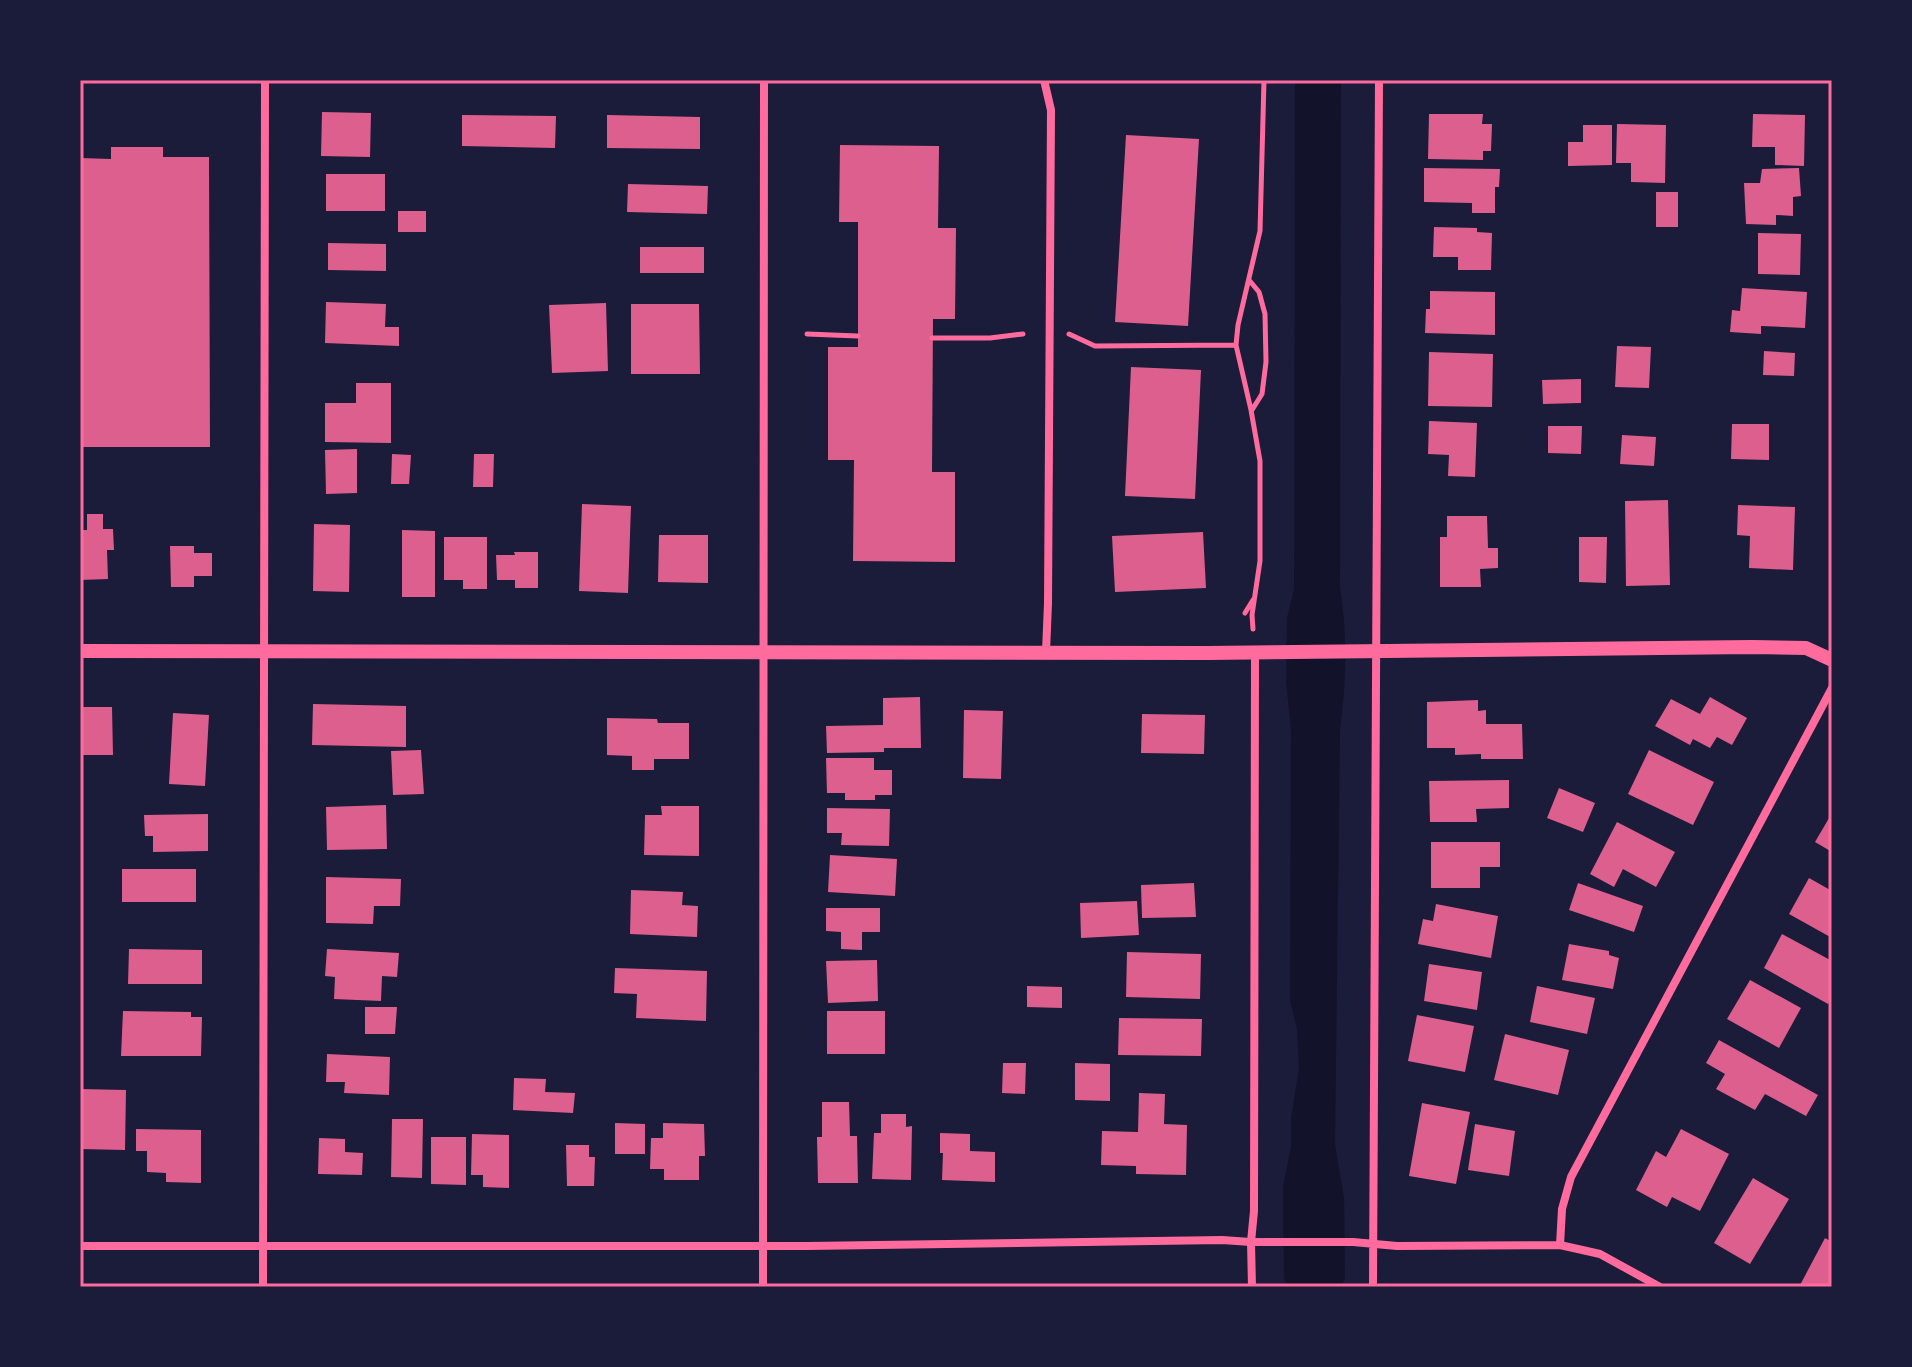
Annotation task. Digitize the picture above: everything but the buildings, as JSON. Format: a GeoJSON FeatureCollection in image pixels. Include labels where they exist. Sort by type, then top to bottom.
{"type":"FeatureCollection","features":[{"type":"Feature","properties":{"kind":"street"},"geometry":{"type":"LineString","coordinates":[[263,1287],[265,80]]}},
{"type":"Feature","properties":{"kind":"street"},"geometry":{"type":"LineString","coordinates":[[763,1287],[764,80]]}},
{"type":"Feature","properties":{"kind":"street"},"geometry":{"type":"LineString","coordinates":[[1044,80],[1051,110],[1046,652]]}},
{"type":"Feature","properties":{"kind":"street"},"geometry":{"type":"LineString","coordinates":[[1373,1287],[1379,80]]}},
{"type":"Feature","properties":{"kind":"street"},"geometry":{"type":"LineString","coordinates":[[80,651],[1255,652],[1806,648],[1832,660]]}},
{"type":"Feature","properties":{"kind":"street"},"geometry":{"type":"LineString","coordinates":[[1252,1287],[1255,652]]}},
{"type":"Feature","properties":{"kind":"street"},"geometry":{"type":"LineString","coordinates":[[1560,1245],[1562,1209],[1571,1177],[1832,688]]}},
{"type":"Feature","properties":{"kind":"street"},"geometry":{"type":"LineString","coordinates":[[80,1246],[764,1246],[1222,1240],[1353,1242],[1397,1246],[1560,1245],[1600,1254],[1660,1287]]}},
{"type":"Feature","properties":{"kind":"path"},"geometry":{"type":"LineString","coordinates":[[1252,615],[1260,561],[1260,461],[1236,345],[1260,231],[1264,80]]}},
{"type":"Feature","properties":{"kind":"path"},"geometry":{"type":"LineString","coordinates":[[1249,280],[1259,292],[1265,314],[1266,362],[1262,394],[1251,410]]}},
{"type":"Feature","properties":{"kind":"path"},"geometry":{"type":"LineString","coordinates":[[807,334],[858,336]]}},
{"type":"Feature","properties":{"kind":"path"},"geometry":{"type":"LineString","coordinates":[[932,338],[990,338],[1023,334]]}},
{"type":"Feature","properties":{"kind":"path"},"geometry":{"type":"LineString","coordinates":[[1069,334],[1095,346],[1236,345]]}},
{"type":"Feature","properties":{"kind":"path"},"geometry":{"type":"LineString","coordinates":[[1245,613],[1254,598]]}},
{"type":"Feature","properties":{"kind":"shaded area"},"geometry":{"type":"Polygon","coordinates":[[[1295,80],[1341,80],[1340,588],[1345,660],[1340,731],[1335,1144],[1344,1198],[1345,1278],[1341,1287],[1287,1287],[1284,1278],[1283,1186],[1291,1147],[1291,1119],[1299,1068],[1297,1029],[1290,1000],[1291,731],[1286,680],[1287,618],[1294,590],[1295,80]]]}}]}
